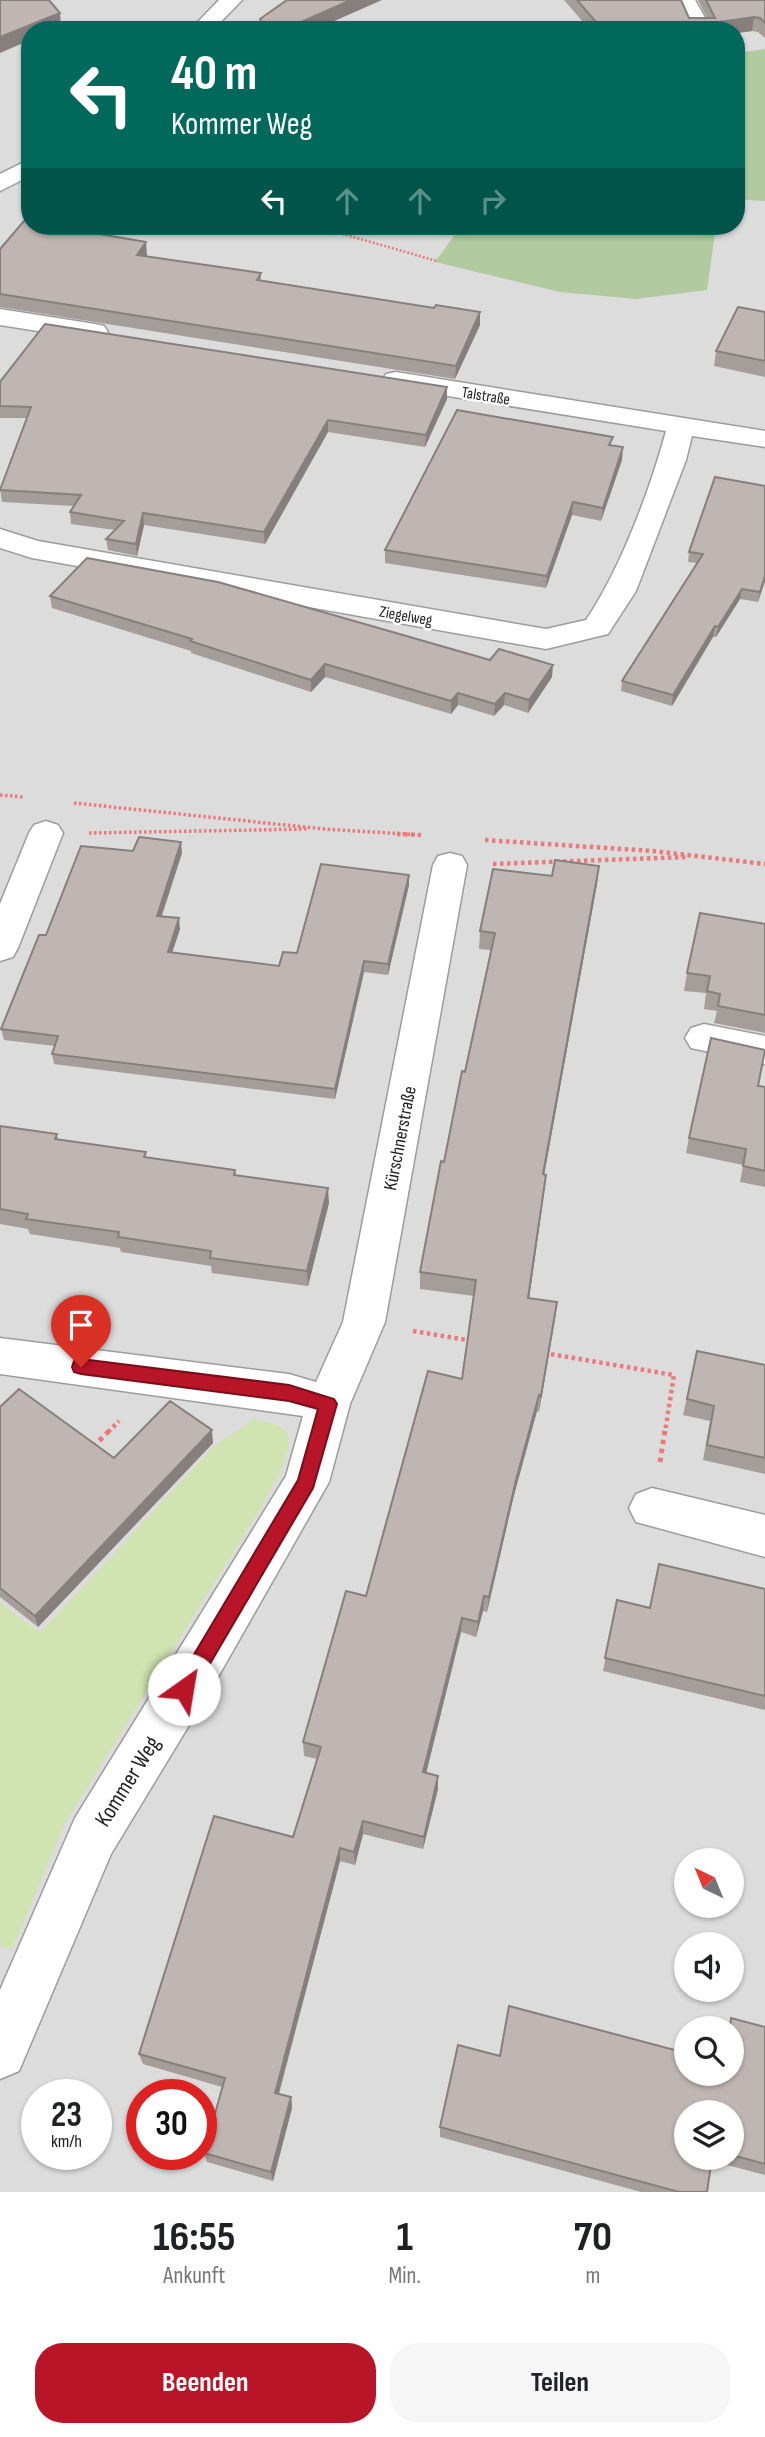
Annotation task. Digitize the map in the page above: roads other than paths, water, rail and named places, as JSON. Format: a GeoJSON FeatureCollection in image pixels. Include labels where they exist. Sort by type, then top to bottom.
{"type":"FeatureCollection","features":[{"type":"Feature","properties":{"kind":"street"},"geometry":{"type":"LineString","coordinates":[[210,21],[231,0]]}},
{"type":"Feature","properties":{"kind":"street"},"geometry":{"type":"LineString","coordinates":[[682,0],[696,21]]}},
{"type":"Feature","properties":{"kind":"street"},"geometry":{"type":"LineString","coordinates":[[0,184],[21,171]]}},
{"type":"Feature","properties":{"kind":"street"},"geometry":{"type":"LineString","coordinates":[[0,317],[123,336]]}},
{"type":"Feature","properties":{"kind":"street","name":"Talstraße"},"geometry":{"type":"LineString","coordinates":[[368,376],[765,439]]}},
{"type":"Feature","properties":{"kind":"street","name":"Ziegelweg"},"geometry":{"type":"LineString","coordinates":[[0,538],[32,549],[547,639],[597,628],[621,591],[672,460],[681,426]]}},
{"type":"Feature","properties":{"kind":"street"},"geometry":{"type":"LineString","coordinates":[[0,948],[46,833]]}},
{"type":"Feature","properties":{"kind":"street","name":"Kürschnerstraße"},"geometry":{"type":"LineString","coordinates":[[328,1404],[364,1322],[453,847]]}},
{"type":"Feature","properties":{"kind":"street"},"geometry":{"type":"LineString","coordinates":[[704,1038],[765,1050]]}},
{"type":"Feature","properties":{"kind":"street"},"geometry":{"type":"LineString","coordinates":[[0,1356],[289,1393],[328,1404]]}},
{"type":"Feature","properties":{"kind":"street","name":"Kommer Weg"},"geometry":{"type":"LineString","coordinates":[[0,2052],[93,1836],[197,1668],[306,1482],[328,1404]]}},
{"type":"Feature","properties":{"kind":"street"},"geometry":{"type":"LineString","coordinates":[[652,1508],[765,1536]]}}]}
